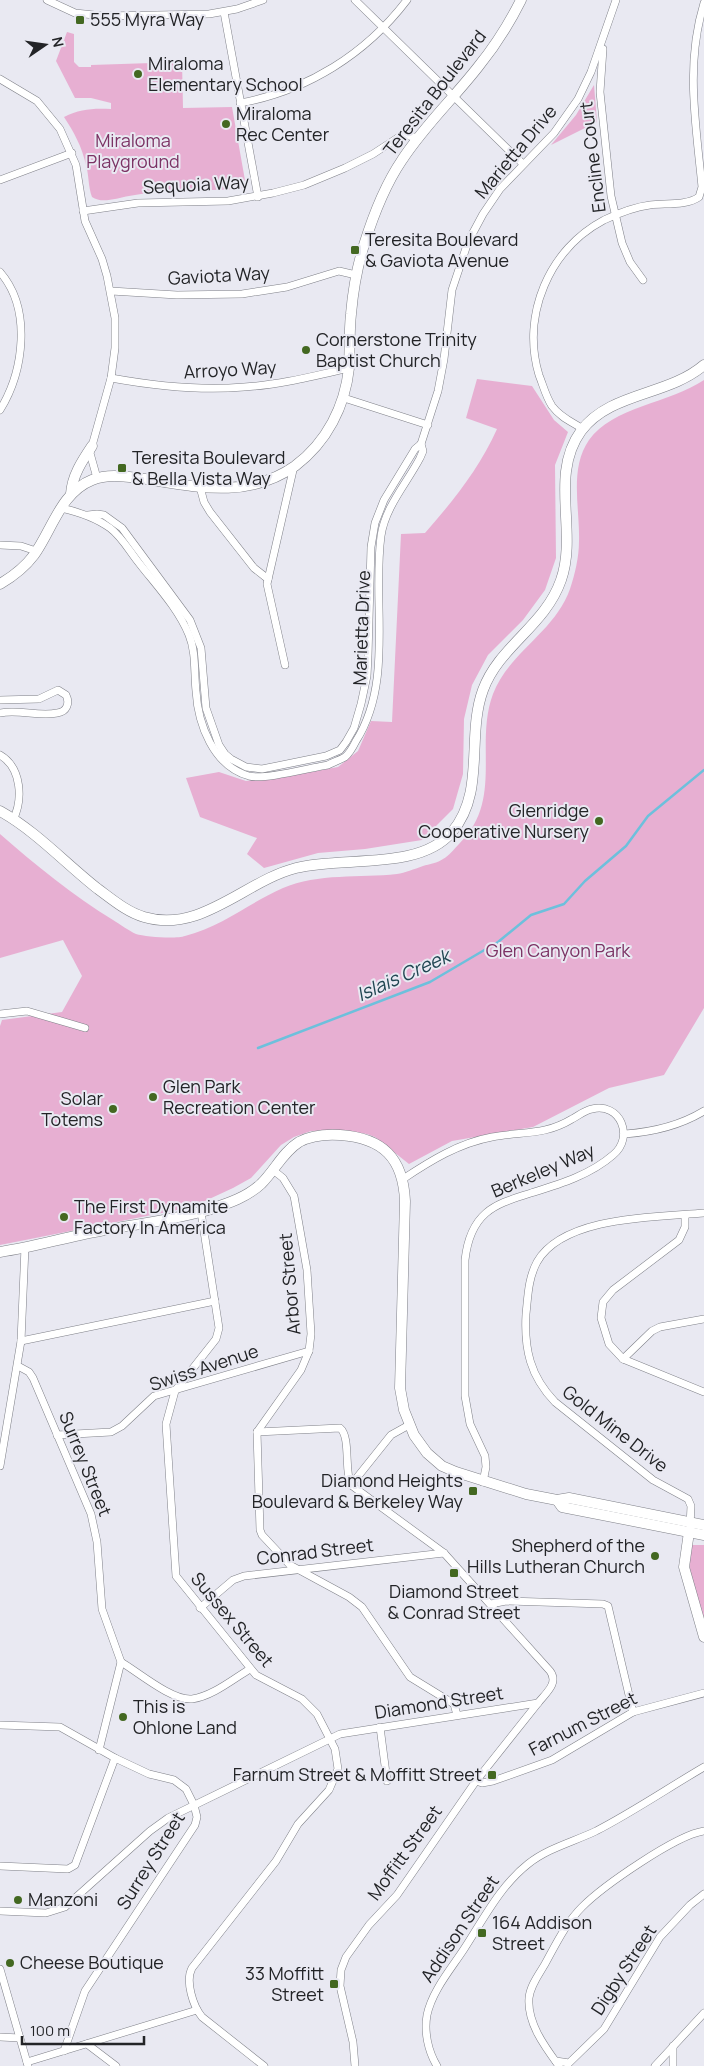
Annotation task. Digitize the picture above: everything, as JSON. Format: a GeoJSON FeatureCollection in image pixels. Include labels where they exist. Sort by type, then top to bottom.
{"type":"FeatureCollection","features":[{"type":"Feature","properties":{"kind":"main road","name":"Teresita Boulevard"},"geometry":{"type":"LineString","coordinates":[[0,584],[16,573],[36,551],[61,508],[71,494],[81,485],[97,478],[112,475],[200,488],[235,488],[260,483],[294,466],[319,443],[329,429],[344,398],[349,368],[350,315],[356,275],[370,228],[384,193],[401,161],[418,138],[491,51],[521,0]]}},
{"type":"Feature","properties":{"kind":"main road"},"geometry":{"type":"LineString","coordinates":[[0,811],[122,907],[145,918],[162,920],[187,918],[204,913],[266,879],[289,870],[314,864],[409,856],[425,851],[440,843],[457,825],[469,801],[472,784],[476,716],[485,684],[504,654],[529,630],[546,609],[561,580],[568,545],[565,481],[572,446],[583,429],[608,408],[672,385],[704,365]]}},
{"type":"Feature","properties":{"kind":"main road"},"geometry":{"type":"LineString","coordinates":[[71,494],[76,472],[92,446]]}},
{"type":"Feature","properties":{"kind":"main road"},"geometry":{"type":"LineString","coordinates":[[0,1252],[90,1232],[201,1212],[248,1194],[262,1183],[290,1148],[318,1135],[351,1136],[377,1144],[396,1163],[403,1179],[405,1201],[400,1382],[403,1404],[409,1425],[420,1444],[442,1466],[483,1482],[557,1500],[562,1506],[567,1508],[690,1527],[704,1525]]}},
{"type":"Feature","properties":{"kind":"main road"},"geometry":{"type":"LineString","coordinates":[[690,1527],[704,1535]]}},
{"type":"Feature","properties":{"kind":"main road"},"geometry":{"type":"LineString","coordinates":[[690,1527],[684,1567],[704,1637]]}},
{"type":"Feature","properties":{"kind":"street"},"geometry":{"type":"LineString","coordinates":[[47,0],[75,13],[96,16],[224,12],[263,0]]}},
{"type":"Feature","properties":{"kind":"street"},"geometry":{"type":"LineString","coordinates":[[355,0],[523,164]]}},
{"type":"Feature","properties":{"kind":"street"},"geometry":{"type":"LineString","coordinates":[[240,103],[271,97],[313,80],[351,56],[383,28],[407,0]]}},
{"type":"Feature","properties":{"kind":"street","name":"Marietta Drive"},"geometry":{"type":"LineString","coordinates":[[61,508],[88,515],[116,533],[183,623],[193,650],[197,705],[202,722],[213,747],[227,765],[262,769],[326,756],[340,750],[350,736],[361,704],[367,676],[371,547],[374,522],[384,500],[415,449],[421,444],[428,425],[442,375],[449,306],[461,258],[483,214],[500,189],[554,133],[574,105],[591,72],[616,0]]}},
{"type":"Feature","properties":{"kind":"street"},"geometry":{"type":"LineString","coordinates":[[583,429],[556,411],[548,400],[535,356],[536,309],[545,281],[561,256],[581,235],[614,215],[643,206],[690,201],[699,197],[702,188],[692,70],[696,37],[704,3]]}},
{"type":"Feature","properties":{"kind":"street"},"geometry":{"type":"LineString","coordinates":[[224,12],[258,196]]}},
{"type":"Feature","properties":{"kind":"street","name":"Encline Court"},"geometry":{"type":"LineString","coordinates":[[608,24],[602,57],[600,92],[611,196],[618,233],[626,254],[643,280]]}},
{"type":"Feature","properties":{"kind":"street"},"geometry":{"type":"LineString","coordinates":[[0,78],[27,94],[45,110],[60,129],[72,153],[79,177],[83,211],[88,229],[102,259],[111,291],[115,333],[111,378],[90,457],[97,478]]}},
{"type":"Feature","properties":{"kind":"street","name":"Sequoia Way"},"geometry":{"type":"LineString","coordinates":[[83,211],[122,204],[212,202],[288,190],[360,161],[399,137],[418,138]]}},
{"type":"Feature","properties":{"kind":"street"},"geometry":{"type":"LineString","coordinates":[[0,180],[72,153]]}},
{"type":"Feature","properties":{"kind":"street","name":"Gaviota Way"},"geometry":{"type":"LineString","coordinates":[[111,291],[177,295],[242,294],[287,287],[339,271],[356,275]]}},
{"type":"Feature","properties":{"kind":"street"},"geometry":{"type":"LineString","coordinates":[[0,272],[13,291],[18,303],[20,335],[19,355],[14,380],[0,410]]}},
{"type":"Feature","properties":{"kind":"street","name":"Arroyo Way"},"geometry":{"type":"LineString","coordinates":[[111,378],[166,387],[226,388],[288,382],[349,368]]}},
{"type":"Feature","properties":{"kind":"street"},"geometry":{"type":"LineString","coordinates":[[344,398],[428,425]]}},
{"type":"Feature","properties":{"kind":"street","name":"Marietta Drive"},"geometry":{"type":"LineString","coordinates":[[237,767],[250,776],[258,777],[328,764],[346,756],[363,731],[371,709],[376,680],[381,536],[383,525],[392,504],[420,458],[423,451],[421,444]]}},
{"type":"Feature","properties":{"kind":"street"},"geometry":{"type":"LineString","coordinates":[[285,665],[268,579],[294,466]]}},
{"type":"Feature","properties":{"kind":"street"},"geometry":{"type":"LineString","coordinates":[[200,488],[204,502],[210,512],[254,568],[268,579]]}},
{"type":"Feature","properties":{"kind":"street"},"geometry":{"type":"LineString","coordinates":[[0,545],[21,546],[36,551]]}},
{"type":"Feature","properties":{"kind":"street"},"geometry":{"type":"LineString","coordinates":[[0,700],[39,699],[58,690],[66,695],[68,704],[59,713],[14,711],[0,713]]}},
{"type":"Feature","properties":{"kind":"street"},"geometry":{"type":"LineString","coordinates":[[0,755],[10,764],[19,785],[20,803],[13,820]]}},
{"type":"Feature","properties":{"kind":"street"},"geometry":{"type":"LineString","coordinates":[[0,1014],[27,1011],[84,1028]]}},
{"type":"Feature","properties":{"kind":"street","name":"Berkeley Way"},"geometry":{"type":"LineString","coordinates":[[403,1179],[435,1158],[464,1145],[492,1137],[552,1130],[591,1109],[607,1109],[615,1114],[624,1127],[625,1134],[619,1150],[586,1172],[495,1206],[479,1221],[469,1238],[465,1260],[465,1396],[470,1424],[486,1461],[483,1482]]}},
{"type":"Feature","properties":{"kind":"street"},"geometry":{"type":"LineString","coordinates":[[625,1134],[662,1128],[686,1121],[704,1111]]}},
{"type":"Feature","properties":{"kind":"street","name":"Arbor Street"},"geometry":{"type":"LineString","coordinates":[[257,1432],[301,1370],[309,1351],[311,1334],[307,1270],[294,1196],[289,1186],[273,1170]]}},
{"type":"Feature","properties":{"kind":"street","name":"Sussex Street"},"geometry":{"type":"LineString","coordinates":[[197,2010],[189,1984],[190,1971],[276,1860],[298,1824],[333,1783],[338,1769],[338,1760],[331,1739],[317,1714],[302,1699],[264,1681],[250,1669],[179,1582],[174,1569],[166,1431],[175,1391],[219,1334],[201,1212]]}},
{"type":"Feature","properties":{"kind":"street","name":"Gold Mine Drive"},"geometry":{"type":"LineString","coordinates":[[690,1527],[691,1506],[688,1500],[653,1480],[547,1394],[534,1371],[529,1357],[525,1332],[528,1283],[539,1260],[555,1243],[572,1234],[630,1219],[704,1214]]}},
{"type":"Feature","properties":{"kind":"street"},"geometry":{"type":"LineString","coordinates":[[686,1215],[685,1227],[679,1240],[620,1284],[603,1302],[602,1318],[609,1344],[623,1359],[704,1392]]}},
{"type":"Feature","properties":{"kind":"street"},"geometry":{"type":"LineString","coordinates":[[0,1466],[2,1437],[22,1341],[25,1247]]}},
{"type":"Feature","properties":{"kind":"street"},"geometry":{"type":"LineString","coordinates":[[22,1341],[215,1301]]}},
{"type":"Feature","properties":{"kind":"street"},"geometry":{"type":"LineString","coordinates":[[623,1359],[652,1331],[660,1327],[704,1319]]}},
{"type":"Feature","properties":{"kind":"street","name":"Swiss Avenue"},"geometry":{"type":"LineString","coordinates":[[57,1435],[111,1432],[122,1426],[154,1396],[309,1351]]}},
{"type":"Feature","properties":{"kind":"street","name":"Surrey Street"},"geometry":{"type":"LineString","coordinates":[[18,1366],[29,1372],[91,1514],[97,1542],[102,1609],[121,1662]]}},
{"type":"Feature","properties":{"kind":"street"},"geometry":{"type":"LineString","coordinates":[[350,1485],[390,1435],[409,1425]]}},
{"type":"Feature","properties":{"kind":"street"},"geometry":{"type":"LineString","coordinates":[[457,1715],[454,1704],[414,1681],[406,1673],[362,1606],[284,1560],[262,1535],[260,1530],[257,1432],[340,1428],[345,1435],[347,1473],[350,1485],[444,1553],[552,1674],[553,1684],[538,1703]]}},
{"type":"Feature","properties":{"kind":"street","name":"Conrad Street"},"geometry":{"type":"LineString","coordinates":[[200,1608],[238,1577],[444,1553]]}},
{"type":"Feature","properties":{"kind":"street"},"geometry":{"type":"LineString","coordinates":[[491,1604],[506,1601],[603,1604],[608,1606],[632,1712]]}},
{"type":"Feature","properties":{"kind":"street"},"geometry":{"type":"LineString","coordinates":[[99,1750],[121,1662],[174,1695],[191,1699],[208,1694],[250,1669]]}},
{"type":"Feature","properties":{"kind":"street","name":"Farnum Street"},"geometry":{"type":"LineString","coordinates":[[476,1781],[482,1783],[493,1780],[552,1760],[632,1712],[704,1693]]}},
{"type":"Feature","properties":{"kind":"street","name":"Diamond Street"},"geometry":{"type":"LineString","coordinates":[[0,1911],[46,1913],[65,1907],[156,1826],[168,1818],[346,1733],[538,1703]]}},
{"type":"Feature","properties":{"kind":"street","name":"Moffitt Street"},"geometry":{"type":"LineString","coordinates":[[355,2066],[354,2042],[340,1986],[343,1963],[368,1925],[397,1895],[476,1781],[538,1703]]}},
{"type":"Feature","properties":{"kind":"street","name":"Surrey Street"},"geometry":{"type":"LineString","coordinates":[[0,1724],[55,1726],[65,1729],[114,1758],[149,1774],[178,1782],[186,1789],[194,1805],[197,1817],[195,1825],[85,1990],[64,2051]]}},
{"type":"Feature","properties":{"kind":"street"},"geometry":{"type":"LineString","coordinates":[[380,1727],[387,1781]]}},
{"type":"Feature","properties":{"kind":"street"},"geometry":{"type":"LineString","coordinates":[[0,1866],[68,1869],[75,1865],[114,1758]]}},
{"type":"Feature","properties":{"kind":"street","name":"Addison Street"},"geometry":{"type":"LineString","coordinates":[[437,2066],[430,2052],[426,2032],[430,2004],[497,1897],[516,1874],[538,1856],[599,1829],[704,1767]]}},
{"type":"Feature","properties":{"kind":"street"},"geometry":{"type":"LineString","coordinates":[[558,2064],[536,2029],[530,2010],[529,1997],[533,1984],[565,1928],[601,1890],[652,1856],[695,1833],[704,1831]]}},
{"type":"Feature","properties":{"kind":"street","name":"Digby Street"},"geometry":{"type":"LineString","coordinates":[[558,2064],[568,2064],[604,2028],[660,1938],[690,1905],[704,1894]]}},
{"type":"Feature","properties":{"kind":"street"},"geometry":{"type":"LineString","coordinates":[[0,1969],[27,2064],[197,2010],[205,2021],[264,2066]]}},
{"type":"Feature","properties":{"kind":"street"},"geometry":{"type":"LineString","coordinates":[[655,2066],[704,2013]]}},
{"type":"Feature","properties":{"kind":"street"},"geometry":{"type":"LineString","coordinates":[[0,2037],[20,2038]]}},
{"type":"Feature","properties":{"kind":"street"},"geometry":{"type":"LineString","coordinates":[[86,2044],[116,2066]]}},
{"type":"Feature","properties":{"kind":"street"},"geometry":{"type":"LineString","coordinates":[[673,2046],[673,2066]]}},
{"type":"Feature","properties":{"kind":"green space","name":"Miraloma Playground"},"geometry":{"type":"Polygon","coordinates":[[[67,32],[74,34],[74,62],[79,67],[182,62],[183,108],[232,107],[246,186],[240,189],[156,192],[105,200],[92,197],[82,152],[64,117],[87,110],[111,109],[111,103],[91,98],[75,98],[56,61],[67,32]]]}},
{"type":"Feature","properties":{"kind":"green space"},"geometry":{"type":"Polygon","coordinates":[[[594,85],[597,122],[551,145],[576,115],[594,85]]]}},
{"type":"Feature","properties":{"kind":"green space"},"geometry":{"type":"Polygon","coordinates":[[[477,379],[532,386],[554,420],[568,432],[555,465],[556,558],[545,590],[523,620],[488,655],[472,685],[464,719],[463,774],[453,809],[422,840],[365,849],[318,853],[264,868],[247,854],[257,838],[200,817],[186,778],[219,772],[246,781],[289,776],[338,767],[358,751],[371,721],[392,722],[401,534],[425,533],[465,484],[490,444],[497,429],[466,418],[477,379]]]}},
{"type":"Feature","properties":{"kind":"green space","name":"Glen Canyon Park"},"geometry":{"type":"Polygon","coordinates":[[[704,380],[704,1008],[664,1075],[609,1088],[533,1127],[452,1141],[409,1164],[375,1137],[367,1134],[340,1130],[311,1131],[294,1137],[281,1145],[251,1178],[192,1207],[0,1245],[0,1026],[2,1020],[62,1012],[82,976],[63,940],[0,958],[0,834],[98,911],[136,934],[161,937],[181,937],[199,932],[296,883],[325,878],[400,873],[445,858],[473,827],[481,809],[485,791],[488,713],[493,694],[500,679],[510,666],[554,618],[570,589],[578,553],[577,476],[583,451],[589,440],[599,429],[612,420],[690,388],[704,380]]]}},
{"type":"Feature","properties":{"kind":"green space"},"geometry":{"type":"Polygon","coordinates":[[[692,1545],[704,1545],[704,1623],[691,1574],[690,1555],[692,1545]]]}},
{"type":"Feature","properties":{"kind":"waterway","name":"Islais Creek"},"geometry":{"type":"LineString","coordinates":[[258,1048],[430,982],[498,942],[531,915],[564,904],[585,881],[626,846],[648,816],[704,770]]}},
{"type":"Feature","properties":{"kind":"place","name":"555 Myra Way"},"geometry":{"type":"Point","coordinates":[80,20]}},
{"type":"Feature","properties":{"kind":"place","name":"Miraloma Elementary School"},"geometry":{"type":"Point","coordinates":[138,74]}},
{"type":"Feature","properties":{"kind":"place","name":"Miraloma Rec Center"},"geometry":{"type":"Point","coordinates":[226,124]}},
{"type":"Feature","properties":{"kind":"place","name":"Teresita Boulevard & Gaviota Avenue"},"geometry":{"type":"Point","coordinates":[355,250]}},
{"type":"Feature","properties":{"kind":"place","name":"Cornerstone Trinity Baptist Church"},"geometry":{"type":"Point","coordinates":[306,350]}},
{"type":"Feature","properties":{"kind":"place","name":"Teresita Boulevard & Bella Vista Way"},"geometry":{"type":"Point","coordinates":[122,468]}},
{"type":"Feature","properties":{"kind":"place","name":"Glenridge Cooperative Nursery"},"geometry":{"type":"Point","coordinates":[599,821]}},
{"type":"Feature","properties":{"kind":"place","name":"Glen Park Recreation Center"},"geometry":{"type":"Point","coordinates":[153,1097]}},
{"type":"Feature","properties":{"kind":"place","name":"Solar Totems"},"geometry":{"type":"Point","coordinates":[113,1109]}},
{"type":"Feature","properties":{"kind":"place","name":"The First Dynamite Factory In America"},"geometry":{"type":"Point","coordinates":[64,1217]}},
{"type":"Feature","properties":{"kind":"place","name":"Diamond Heights Boulevard & Berkeley Way"},"geometry":{"type":"Point","coordinates":[473,1491]}},
{"type":"Feature","properties":{"kind":"place","name":"Shepherd of the Hills Lutheran Church"},"geometry":{"type":"Point","coordinates":[655,1556]}},
{"type":"Feature","properties":{"kind":"place","name":"Diamond Street & Conrad Street"},"geometry":{"type":"Point","coordinates":[454,1573]}},
{"type":"Feature","properties":{"kind":"place","name":"This is Ohlone Land"},"geometry":{"type":"Point","coordinates":[123,1717]}},
{"type":"Feature","properties":{"kind":"place","name":"Farnum Street & Moffitt Street"},"geometry":{"type":"Point","coordinates":[492,1775]}},
{"type":"Feature","properties":{"kind":"place","name":"Manzoni"},"geometry":{"type":"Point","coordinates":[18,1900]}},
{"type":"Feature","properties":{"kind":"place","name":"164 Addison Street"},"geometry":{"type":"Point","coordinates":[482,1933]}},
{"type":"Feature","properties":{"kind":"place","name":"Cheese Boutique"},"geometry":{"type":"Point","coordinates":[10,1963]}},
{"type":"Feature","properties":{"kind":"place","name":"33 Moffitt Street"},"geometry":{"type":"Point","coordinates":[334,1984]}}]}
